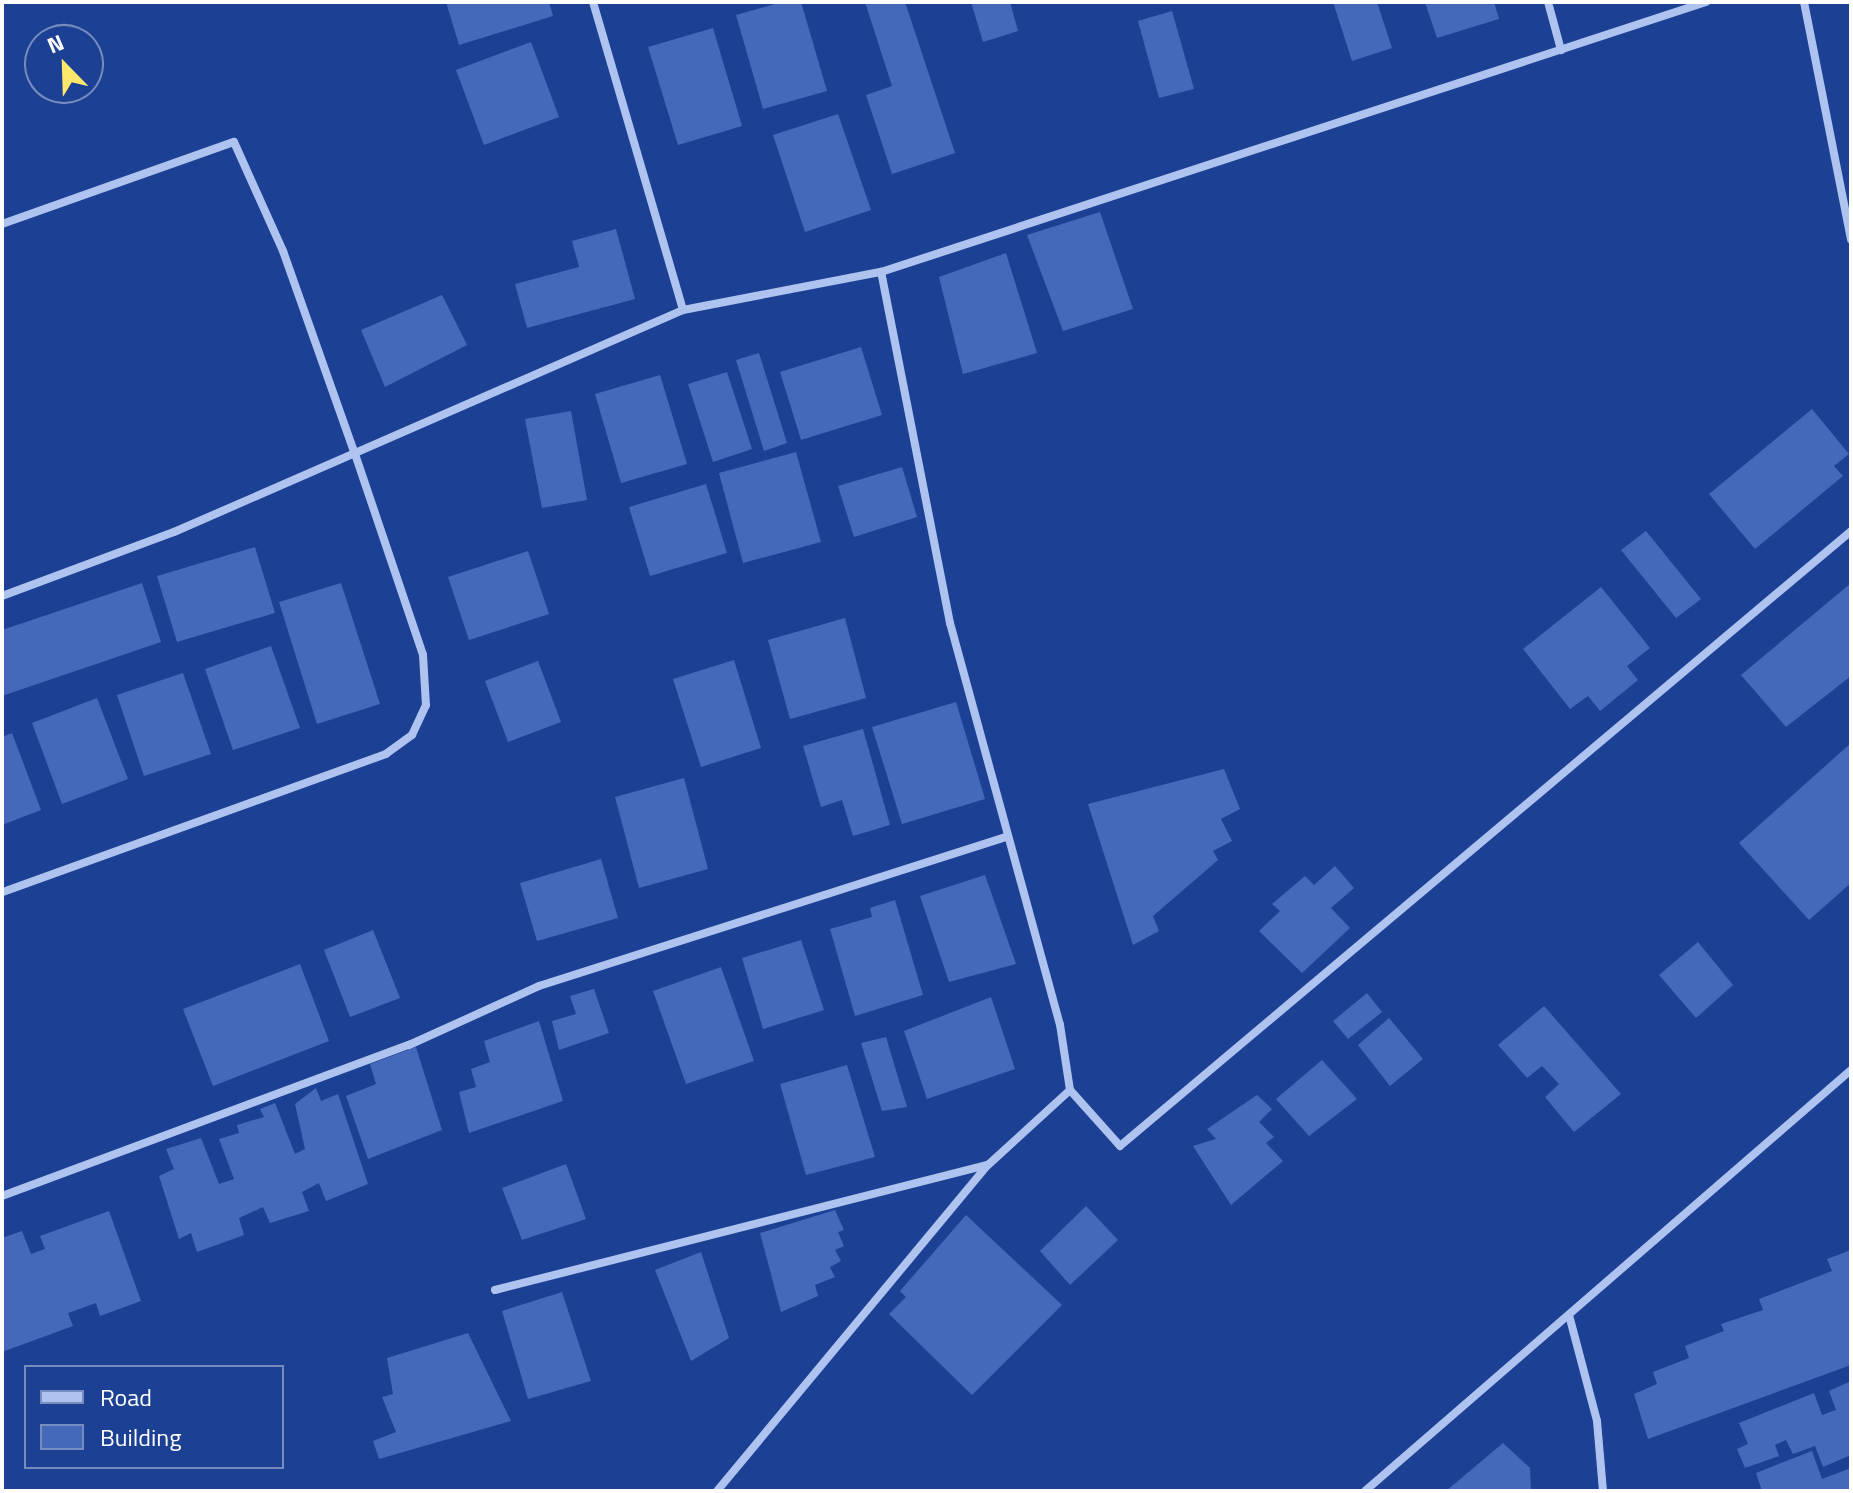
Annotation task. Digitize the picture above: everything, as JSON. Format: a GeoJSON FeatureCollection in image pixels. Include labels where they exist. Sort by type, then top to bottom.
{"type":"FeatureCollection","features":[{"type":"Feature","properties":{"kind":"street"},"geometry":{"type":"LineString","coordinates":[[593,2],[683,310]]}},
{"type":"Feature","properties":{"kind":"street"},"geometry":{"type":"LineString","coordinates":[[1548,2],[1561,50]]}},
{"type":"Feature","properties":{"kind":"street"},"geometry":{"type":"LineString","coordinates":[[2,596],[174,532],[683,310],[881,272],[1706,2]]}},
{"type":"Feature","properties":{"kind":"street"},"geometry":{"type":"LineString","coordinates":[[1804,2],[1851,239]]}},
{"type":"Feature","properties":{"kind":"street"},"geometry":{"type":"LineString","coordinates":[[2,224],[234,142],[283,251],[354,451],[423,655],[426,705],[412,735],[386,754],[2,892]]}},
{"type":"Feature","properties":{"kind":"street"},"geometry":{"type":"LineString","coordinates":[[881,272],[950,623],[1004,838],[1060,1025],[1070,1090],[1120,1146],[1851,531]]}},
{"type":"Feature","properties":{"kind":"street"},"geometry":{"type":"LineString","coordinates":[[2,1196],[409,1045],[539,986],[1004,838]]}},
{"type":"Feature","properties":{"kind":"street"},"geometry":{"type":"LineString","coordinates":[[1365,1491],[1851,1070]]}},
{"type":"Feature","properties":{"kind":"street"},"geometry":{"type":"LineString","coordinates":[[717,1491],[988,1165],[1070,1090]]}},
{"type":"Feature","properties":{"kind":"street"},"geometry":{"type":"LineString","coordinates":[[495,1290],[988,1165]]}},
{"type":"Feature","properties":{"kind":"street"},"geometry":{"type":"LineString","coordinates":[[1569,1315],[1597,1421],[1603,1491]]}},
{"type":"Feature","properties":{"kind":"building"},"geometry":{"type":"Polygon","coordinates":[[[446,2],[549,2],[553,16],[459,45],[446,2]]]}},
{"type":"Feature","properties":{"kind":"building"},"geometry":{"type":"Polygon","coordinates":[[[782,2],[801,2],[827,91],[763,109],[736,15],[782,2]]]}},
{"type":"Feature","properties":{"kind":"building"},"geometry":{"type":"Polygon","coordinates":[[[865,2],[905,2],[955,153],[892,174],[866,95],[892,86],[865,2]]]}},
{"type":"Feature","properties":{"kind":"building"},"geometry":{"type":"Polygon","coordinates":[[[971,2],[1010,2],[1018,31],[983,42],[971,2]]]}},
{"type":"Feature","properties":{"kind":"building"},"geometry":{"type":"Polygon","coordinates":[[[1333,2],[1377,2],[1392,48],[1352,61],[1333,2]]]}},
{"type":"Feature","properties":{"kind":"building"},"geometry":{"type":"Polygon","coordinates":[[[1425,2],[1494,2],[1499,19],[1437,38],[1425,2]]]}},
{"type":"Feature","properties":{"kind":"building"},"geometry":{"type":"Polygon","coordinates":[[[1172,11],[1194,89],[1159,98],[1138,21],[1172,11]]]}},
{"type":"Feature","properties":{"kind":"building"},"geometry":{"type":"Polygon","coordinates":[[[713,28],[742,126],[678,145],[648,47],[713,28]]]}},
{"type":"Feature","properties":{"kind":"building"},"geometry":{"type":"Polygon","coordinates":[[[531,42],[559,117],[484,145],[456,70],[531,42]]]}},
{"type":"Feature","properties":{"kind":"building"},"geometry":{"type":"Polygon","coordinates":[[[838,114],[871,210],[805,232],[773,135],[838,114]]]}},
{"type":"Feature","properties":{"kind":"building"},"geometry":{"type":"Polygon","coordinates":[[[1100,212],[1133,309],[1063,331],[1027,235],[1100,212]]]}},
{"type":"Feature","properties":{"kind":"building"},"geometry":{"type":"Polygon","coordinates":[[[616,229],[635,299],[527,328],[515,284],[579,267],[572,241],[616,229]]]}},
{"type":"Feature","properties":{"kind":"building"},"geometry":{"type":"Polygon","coordinates":[[[1006,253],[1037,353],[963,374],[939,277],[1006,253]]]}},
{"type":"Feature","properties":{"kind":"building"},"geometry":{"type":"Polygon","coordinates":[[[442,295],[467,345],[385,387],[361,330],[442,295]]]}},
{"type":"Feature","properties":{"kind":"building"},"geometry":{"type":"Polygon","coordinates":[[[861,347],[882,415],[801,440],[780,372],[861,347]]]}},
{"type":"Feature","properties":{"kind":"building"},"geometry":{"type":"Polygon","coordinates":[[[759,353],[787,443],[764,451],[736,360],[759,353]]]}},
{"type":"Feature","properties":{"kind":"building"},"geometry":{"type":"Polygon","coordinates":[[[727,372],[752,449],[713,462],[688,384],[727,372]]]}},
{"type":"Feature","properties":{"kind":"building"},"geometry":{"type":"Polygon","coordinates":[[[660,375],[687,464],[621,483],[595,394],[660,375]]]}},
{"type":"Feature","properties":{"kind":"building"},"geometry":{"type":"Polygon","coordinates":[[[1812,409],[1849,454],[1834,466],[1843,476],[1755,549],[1709,494],[1812,409]]]}},
{"type":"Feature","properties":{"kind":"building"},"geometry":{"type":"Polygon","coordinates":[[[571,411],[587,500],[542,508],[525,419],[571,411]]]}},
{"type":"Feature","properties":{"kind":"building"},"geometry":{"type":"Polygon","coordinates":[[[796,452],[821,542],[743,563],[719,473],[796,452]]]}},
{"type":"Feature","properties":{"kind":"building"},"geometry":{"type":"Polygon","coordinates":[[[902,467],[917,517],[854,537],[838,486],[902,467]]]}},
{"type":"Feature","properties":{"kind":"building"},"geometry":{"type":"Polygon","coordinates":[[[706,484],[727,553],[650,576],[629,507],[706,484]]]}},
{"type":"Feature","properties":{"kind":"building"},"geometry":{"type":"Polygon","coordinates":[[[1646,531],[1701,599],[1676,618],[1621,550],[1646,531]]]}},
{"type":"Feature","properties":{"kind":"building"},"geometry":{"type":"Polygon","coordinates":[[[255,547],[275,613],[177,642],[157,576],[255,547]]]}},
{"type":"Feature","properties":{"kind":"building"},"geometry":{"type":"Polygon","coordinates":[[[528,551],[549,614],[469,640],[448,577],[528,551]]]}},
{"type":"Feature","properties":{"kind":"building"},"geometry":{"type":"Polygon","coordinates":[[[142,583],[161,642],[2,696],[2,630],[142,583]]]}},
{"type":"Feature","properties":{"kind":"building"},"geometry":{"type":"Polygon","coordinates":[[[341,583],[380,704],[317,724],[279,602],[341,583]]]}},
{"type":"Feature","properties":{"kind":"building"},"geometry":{"type":"Polygon","coordinates":[[[1851,583],[1851,676],[1786,727],[1741,675],[1851,583]]]}},
{"type":"Feature","properties":{"kind":"building"},"geometry":{"type":"Polygon","coordinates":[[[1601,587],[1650,648],[1627,666],[1638,680],[1600,711],[1588,696],[1570,709],[1523,649],[1601,587]]]}},
{"type":"Feature","properties":{"kind":"building"},"geometry":{"type":"Polygon","coordinates":[[[845,618],[866,698],[790,719],[768,640],[845,618]]]}},
{"type":"Feature","properties":{"kind":"building"},"geometry":{"type":"Polygon","coordinates":[[[271,646],[300,728],[233,750],[205,669],[271,646]]]}},
{"type":"Feature","properties":{"kind":"building"},"geometry":{"type":"Polygon","coordinates":[[[734,660],[761,748],[701,767],[673,679],[734,660]]]}},
{"type":"Feature","properties":{"kind":"building"},"geometry":{"type":"Polygon","coordinates":[[[538,661],[561,722],[508,742],[485,681],[538,661]]]}},
{"type":"Feature","properties":{"kind":"building"},"geometry":{"type":"Polygon","coordinates":[[[183,673],[211,754],[144,776],[117,695],[183,673]]]}},
{"type":"Feature","properties":{"kind":"building"},"geometry":{"type":"Polygon","coordinates":[[[97,698],[128,779],[62,804],[32,723],[97,698]]]}},
{"type":"Feature","properties":{"kind":"building"},"geometry":{"type":"Polygon","coordinates":[[[956,702],[985,799],[902,824],[872,727],[956,702]]]}},
{"type":"Feature","properties":{"kind":"building"},"geometry":{"type":"Polygon","coordinates":[[[863,729],[890,825],[853,836],[842,800],[821,807],[803,746],[863,729]]]}},
{"type":"Feature","properties":{"kind":"building"},"geometry":{"type":"Polygon","coordinates":[[[12,733],[41,810],[2,825],[2,737],[12,733]]]}},
{"type":"Feature","properties":{"kind":"building"},"geometry":{"type":"Polygon","coordinates":[[[1851,743],[1851,883],[1809,920],[1739,843],[1851,743]]]}},
{"type":"Feature","properties":{"kind":"building"},"geometry":{"type":"Polygon","coordinates":[[[1224,769],[1240,809],[1221,819],[1232,841],[1213,851],[1218,860],[1153,916],[1159,931],[1133,945],[1088,804],[1224,769]]]}},
{"type":"Feature","properties":{"kind":"building"},"geometry":{"type":"Polygon","coordinates":[[[684,778],[708,869],[639,888],[615,797],[684,778]]]}},
{"type":"Feature","properties":{"kind":"building"},"geometry":{"type":"Polygon","coordinates":[[[601,859],[618,918],[537,941],[520,883],[601,859]]]}},
{"type":"Feature","properties":{"kind":"building"},"geometry":{"type":"Polygon","coordinates":[[[1335,866],[1354,888],[1331,908],[1350,928],[1302,973],[1259,931],[1280,911],[1272,904],[1305,876],[1314,885],[1335,866]]]}},
{"type":"Feature","properties":{"kind":"building"},"geometry":{"type":"Polygon","coordinates":[[[985,875],[1016,964],[949,982],[920,896],[985,875]]]}},
{"type":"Feature","properties":{"kind":"building"},"geometry":{"type":"Polygon","coordinates":[[[895,900],[923,995],[855,1016],[830,929],[872,917],[870,908],[895,900]]]}},
{"type":"Feature","properties":{"kind":"building"},"geometry":{"type":"Polygon","coordinates":[[[373,930],[400,998],[350,1017],[324,950],[373,930]]]}},
{"type":"Feature","properties":{"kind":"building"},"geometry":{"type":"Polygon","coordinates":[[[801,940],[824,1010],[763,1029],[742,958],[801,940]]]}},
{"type":"Feature","properties":{"kind":"building"},"geometry":{"type":"Polygon","coordinates":[[[1698,942],[1733,985],[1696,1018],[1659,975],[1698,942]]]}},
{"type":"Feature","properties":{"kind":"building"},"geometry":{"type":"Polygon","coordinates":[[[300,964],[329,1041],[213,1086],[183,1009],[300,964]]]}},
{"type":"Feature","properties":{"kind":"building"},"geometry":{"type":"Polygon","coordinates":[[[721,967],[754,1061],[686,1084],[653,991],[721,967]]]}},
{"type":"Feature","properties":{"kind":"building"},"geometry":{"type":"Polygon","coordinates":[[[594,989],[609,1033],[559,1050],[552,1021],[576,1014],[570,996],[594,989]]]}},
{"type":"Feature","properties":{"kind":"building"},"geometry":{"type":"Polygon","coordinates":[[[1367,993],[1382,1012],[1348,1039],[1333,1021],[1367,993]]]}},
{"type":"Feature","properties":{"kind":"building"},"geometry":{"type":"Polygon","coordinates":[[[991,997],[1015,1069],[927,1099],[904,1031],[991,997]]]}},
{"type":"Feature","properties":{"kind":"building"},"geometry":{"type":"Polygon","coordinates":[[[1544,1006],[1621,1094],[1574,1132],[1545,1097],[1559,1084],[1542,1066],[1527,1078],[1498,1045],[1544,1006]]]}},
{"type":"Feature","properties":{"kind":"building"},"geometry":{"type":"Polygon","coordinates":[[[1389,1018],[1423,1059],[1390,1086],[1358,1045],[1389,1018]]]}},
{"type":"Feature","properties":{"kind":"building"},"geometry":{"type":"Polygon","coordinates":[[[539,1021],[563,1101],[469,1133],[459,1092],[476,1087],[471,1069],[490,1062],[484,1041],[539,1021]]]}},
{"type":"Feature","properties":{"kind":"building"},"geometry":{"type":"Polygon","coordinates":[[[886,1037],[907,1107],[882,1111],[861,1043],[886,1037]]]}},
{"type":"Feature","properties":{"kind":"building"},"geometry":{"type":"Polygon","coordinates":[[[416,1047],[442,1130],[368,1159],[346,1096],[376,1084],[370,1064],[416,1047]]]}},
{"type":"Feature","properties":{"kind":"building"},"geometry":{"type":"Polygon","coordinates":[[[1322,1060],[1357,1099],[1309,1136],[1276,1099],[1322,1060]]]}},
{"type":"Feature","properties":{"kind":"building"},"geometry":{"type":"Polygon","coordinates":[[[847,1065],[875,1157],[806,1175],[780,1084],[847,1065]]]}},
{"type":"Feature","properties":{"kind":"building"},"geometry":{"type":"Polygon","coordinates":[[[316,1088],[321,1101],[338,1094],[368,1184],[326,1201],[319,1183],[302,1192],[309,1211],[270,1223],[263,1207],[239,1218],[244,1235],[197,1252],[191,1233],[179,1239],[159,1176],[174,1169],[166,1149],[201,1138],[219,1184],[234,1179],[219,1139],[239,1133],[237,1125],[264,1117],[260,1109],[275,1103],[295,1154],[305,1149],[295,1104],[316,1088]]]}},
{"type":"Feature","properties":{"kind":"building"},"geometry":{"type":"Polygon","coordinates":[[[1257,1095],[1272,1109],[1259,1122],[1274,1137],[1266,1143],[1283,1161],[1231,1205],[1193,1146],[1216,1139],[1207,1129],[1257,1095]]]}},
{"type":"Feature","properties":{"kind":"building"},"geometry":{"type":"Polygon","coordinates":[[[566,1164],[586,1219],[522,1240],[502,1188],[566,1164]]]}},
{"type":"Feature","properties":{"kind":"building"},"geometry":{"type":"Polygon","coordinates":[[[1086,1206],[1118,1240],[1070,1285],[1040,1251],[1086,1206]]]}},
{"type":"Feature","properties":{"kind":"building"},"geometry":{"type":"Polygon","coordinates":[[[835,1210],[844,1230],[838,1232],[844,1246],[835,1250],[841,1261],[830,1267],[835,1277],[815,1285],[818,1296],[781,1312],[760,1233],[835,1210]]]}},
{"type":"Feature","properties":{"kind":"building"},"geometry":{"type":"Polygon","coordinates":[[[109,1211],[141,1301],[100,1316],[96,1303],[68,1313],[73,1326],[2,1352],[2,1238],[22,1231],[31,1254],[45,1249],[40,1236],[109,1211]]]}},
{"type":"Feature","properties":{"kind":"building"},"geometry":{"type":"Polygon","coordinates":[[[966,1215],[1062,1305],[972,1395],[889,1314],[906,1297],[900,1291],[966,1215]]]}},
{"type":"Feature","properties":{"kind":"building"},"geometry":{"type":"Polygon","coordinates":[[[1851,1250],[1851,1365],[1648,1439],[1634,1394],[1657,1384],[1653,1372],[1689,1358],[1685,1346],[1724,1331],[1721,1324],[1763,1310],[1759,1299],[1832,1271],[1827,1259],[1851,1250]]]}},
{"type":"Feature","properties":{"kind":"building"},"geometry":{"type":"Polygon","coordinates":[[[701,1252],[729,1338],[691,1361],[655,1270],[701,1252]]]}},
{"type":"Feature","properties":{"kind":"building"},"geometry":{"type":"Polygon","coordinates":[[[562,1292],[591,1381],[528,1399],[502,1311],[562,1292]]]}},
{"type":"Feature","properties":{"kind":"building"},"geometry":{"type":"Polygon","coordinates":[[[468,1333],[511,1421],[379,1459],[373,1441],[396,1432],[382,1397],[393,1394],[387,1358],[468,1333]]]}},
{"type":"Feature","properties":{"kind":"building"},"geometry":{"type":"Polygon","coordinates":[[[1851,1381],[1851,1455],[1823,1467],[1815,1446],[1793,1454],[1786,1440],[1775,1445],[1779,1456],[1745,1468],[1737,1449],[1748,1444],[1739,1423],[1814,1393],[1822,1415],[1836,1410],[1829,1391],[1851,1381]]]}},
{"type":"Feature","properties":{"kind":"building"},"geometry":{"type":"Polygon","coordinates":[[[1503,1443],[1530,1468],[1531,1491],[1446,1491],[1503,1443]]]}},
{"type":"Feature","properties":{"kind":"building"},"geometry":{"type":"Polygon","coordinates":[[[1812,1451],[1822,1479],[1851,1468],[1851,1491],[1762,1491],[1756,1473],[1812,1451]]]}}]}
